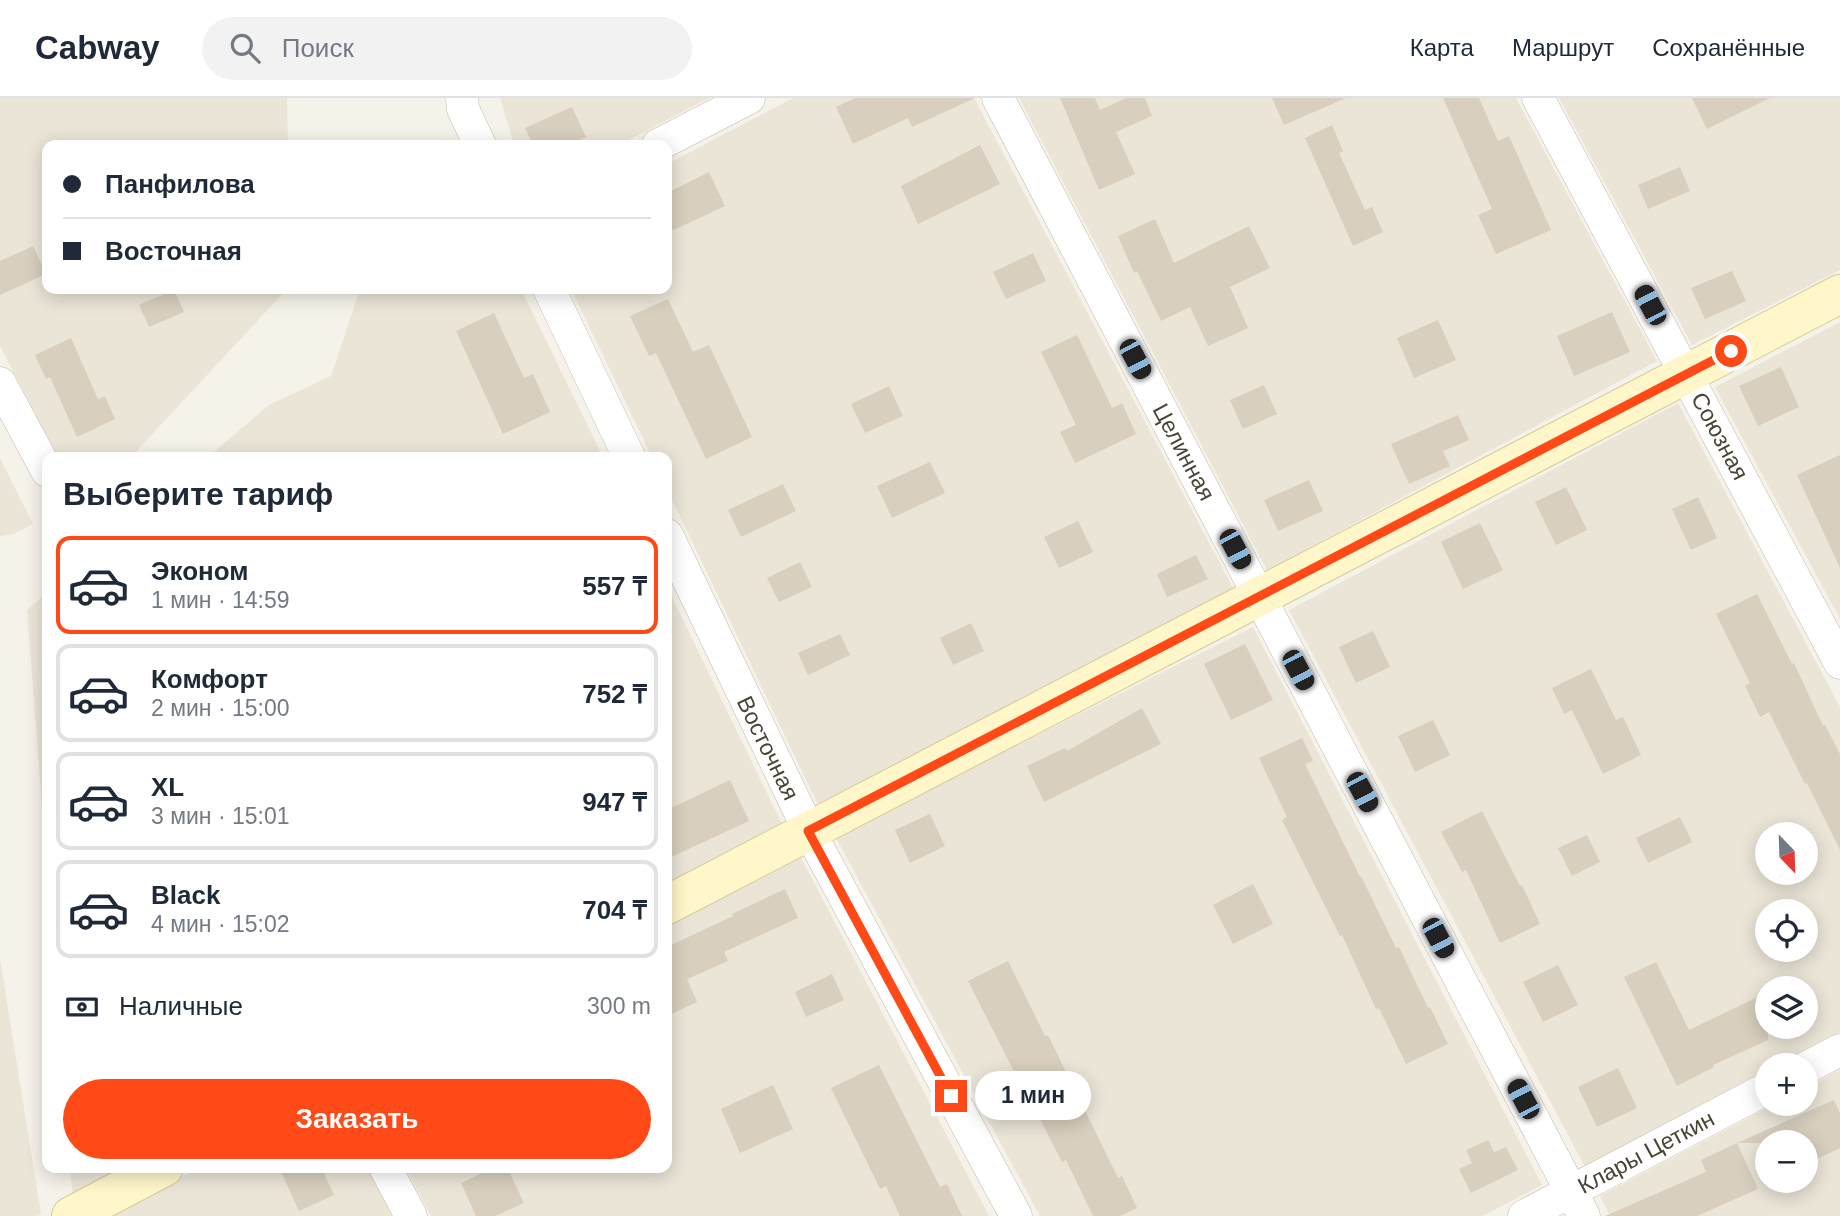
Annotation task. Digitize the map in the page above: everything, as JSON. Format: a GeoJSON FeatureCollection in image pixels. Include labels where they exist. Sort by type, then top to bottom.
{"type":"FeatureCollection","features":[{"type":"Feature","properties":{"kind":"street"},"geometry":{"type":"LineString","coordinates":[[462,98],[463,109],[478,140]]}},
{"type":"Feature","properties":{"kind":"street"},"geometry":{"type":"LineString","coordinates":[[668,140],[749,98]]}},
{"type":"Feature","properties":{"kind":"street","name":"Целинная"},"geometry":{"type":"LineString","coordinates":[[998,98],[1578,1203]]}},
{"type":"Feature","properties":{"kind":"street","name":"Союзная"},"geometry":{"type":"LineString","coordinates":[[1538,98],[1840,663]]}},
{"type":"Feature","properties":{"kind":"street"},"geometry":{"type":"LineString","coordinates":[[551,294],[627,452]]}},
{"type":"Feature","properties":{"kind":"street"},"geometry":{"type":"LineString","coordinates":[[672,902],[1840,294]]}},
{"type":"Feature","properties":{"kind":"street"},"geometry":{"type":"LineString","coordinates":[[0,383],[42,462]]}},
{"type":"Feature","properties":{"kind":"street","name":"Восточная"},"geometry":{"type":"LineString","coordinates":[[672,545],[808,831],[1016,1216]]}},
{"type":"Feature","properties":{"kind":"street"},"geometry":{"type":"LineString","coordinates":[[1818,1062],[1840,1050]]}},
{"type":"Feature","properties":{"kind":"street","name":"Клары Цеткин"},"geometry":{"type":"LineString","coordinates":[[1524,1216],[1578,1203],[1755,1096]]}},
{"type":"Feature","properties":{"kind":"street"},"geometry":{"type":"LineString","coordinates":[[71,1216],[153,1173]]}},
{"type":"Feature","properties":{"kind":"street"},"geometry":{"type":"LineString","coordinates":[[388,1173],[411,1216]]}},
{"type":"Feature","properties":{"kind":"shaded area"},"geometry":{"type":"Polygon","coordinates":[[[0,98],[287,98],[288,140],[42,140],[42,294],[282,294],[136,452],[55,452],[0,346],[0,98]]]}},
{"type":"Feature","properties":{"kind":"shaded area"},"geometry":{"type":"Polygon","coordinates":[[[500,98],[709,98],[629,140],[513,140],[500,98]]]}},
{"type":"Feature","properties":{"kind":"shaded area"},"geometry":{"type":"Polygon","coordinates":[[[793,98],[974,98],[1233,588],[818,805],[672,499],[672,452],[650,452],[573,294],[672,294],[672,161],[793,98]]]}},
{"type":"Feature","properties":{"kind":"shaded area"},"geometry":{"type":"Polygon","coordinates":[[[1019,98],[1516,98],[1657,361],[1267,570],[1019,98]]]}},
{"type":"Feature","properties":{"kind":"shaded area"},"geometry":{"type":"Polygon","coordinates":[[[1559,98],[1840,98],[1840,270],[1692,345],[1559,98]]]}},
{"type":"Feature","properties":{"kind":"shaded area"},"geometry":{"type":"Polygon","coordinates":[[[358,294],[523,294],[601,452],[214,452],[269,405],[331,376],[358,294]]]}},
{"type":"Feature","properties":{"kind":"shaded area"},"geometry":{"type":"Polygon","coordinates":[[[1840,322],[1840,619],[1715,387],[1840,322]]]}},
{"type":"Feature","properties":{"kind":"shaded area"},"geometry":{"type":"Polygon","coordinates":[[[1678,403],[1840,707],[1840,1032],[1800,1053],[1755,1053],[1755,1076],[1585,1167],[1289,610],[1678,403]]]}},
{"type":"Feature","properties":{"kind":"shaded area"},"geometry":{"type":"Polygon","coordinates":[[[0,458],[33,524],[14,534],[0,536],[0,458]]]}},
{"type":"Feature","properties":{"kind":"shaded area"},"geometry":{"type":"Polygon","coordinates":[[[42,597],[42,807],[27,610],[42,597]]]}},
{"type":"Feature","properties":{"kind":"shaded area"},"geometry":{"type":"Polygon","coordinates":[[[672,597],[782,824],[672,881],[672,597]]]}},
{"type":"Feature","properties":{"kind":"shaded area"},"geometry":{"type":"Polygon","coordinates":[[[1253,627],[1542,1185],[1483,1216],[1040,1216],[835,836],[1253,627]]]}},
{"type":"Feature","properties":{"kind":"shaded area"},"geometry":{"type":"Polygon","coordinates":[[[799,854],[989,1216],[431,1216],[408,1173],[672,1173],[672,921],[799,854]]]}},
{"type":"Feature","properties":{"kind":"shaded area"},"geometry":{"type":"Polygon","coordinates":[[[0,959],[41,1214],[37,1216],[0,1216],[0,959]]]}},
{"type":"Feature","properties":{"kind":"shaded area"},"geometry":{"type":"Polygon","coordinates":[[[1840,1070],[1840,1216],[1610,1216],[1600,1196],[1755,1115],[1818,1116],[1818,1082],[1840,1070]]]}},
{"type":"Feature","properties":{"kind":"shaded area"},"geometry":{"type":"Polygon","coordinates":[[[71,1173],[121,1173],[73,1198],[71,1173]]]}},
{"type":"Feature","properties":{"kind":"shaded area"},"geometry":{"type":"Polygon","coordinates":[[[190,1173],[375,1173],[398,1216],[108,1216],[190,1173]]]}},
{"type":"Feature","properties":{"kind":"building"},"geometry":{"type":"Polygon","coordinates":[[[855,98],[975,98],[912,127],[908,118],[853,144],[836,107],[855,98]]]}},
{"type":"Feature","properties":{"kind":"building"},"geometry":{"type":"Polygon","coordinates":[[[1060,98],[1095,98],[1100,110],[1126,98],[1145,98],[1152,116],[1116,132],[1135,174],[1099,190],[1060,98]]]}},
{"type":"Feature","properties":{"kind":"building"},"geometry":{"type":"Polygon","coordinates":[[[1272,98],[1346,98],[1284,125],[1272,98]]]}},
{"type":"Feature","properties":{"kind":"building"},"geometry":{"type":"Polygon","coordinates":[[[1443,98],[1479,98],[1498,141],[1509,136],[1551,230],[1496,254],[1478,215],[1492,209],[1443,98]]]}},
{"type":"Feature","properties":{"kind":"building"},"geometry":{"type":"Polygon","coordinates":[[[1692,98],[1770,98],[1707,129],[1692,98]]]}},
{"type":"Feature","properties":{"kind":"building"},"geometry":{"type":"Polygon","coordinates":[[[572,107],[586,137],[579,140],[531,140],[525,128],[572,107]]]}},
{"type":"Feature","properties":{"kind":"building"},"geometry":{"type":"Polygon","coordinates":[[[1332,125],[1343,151],[1339,153],[1365,210],[1372,207],[1383,232],[1353,246],[1305,138],[1332,125]]]}},
{"type":"Feature","properties":{"kind":"building"},"geometry":{"type":"Polygon","coordinates":[[[980,145],[1000,184],[918,224],[901,186],[980,145]]]}},
{"type":"Feature","properties":{"kind":"building"},"geometry":{"type":"Polygon","coordinates":[[[1680,167],[1690,191],[1648,209],[1638,185],[1680,167]]]}},
{"type":"Feature","properties":{"kind":"building"},"geometry":{"type":"Polygon","coordinates":[[[709,172],[725,206],[672,231],[672,190],[709,172]]]}},
{"type":"Feature","properties":{"kind":"building"},"geometry":{"type":"Polygon","coordinates":[[[1155,219],[1174,263],[1249,226],[1270,268],[1230,287],[1248,328],[1208,346],[1190,307],[1161,321],[1137,271],[1134,273],[1118,236],[1155,219]]]}},
{"type":"Feature","properties":{"kind":"building"},"geometry":{"type":"Polygon","coordinates":[[[33,246],[42,265],[42,276],[0,295],[0,261],[33,246]]]}},
{"type":"Feature","properties":{"kind":"building"},"geometry":{"type":"Polygon","coordinates":[[[1033,253],[1046,281],[1006,299],[993,272],[1033,253]]]}},
{"type":"Feature","properties":{"kind":"building"},"geometry":{"type":"Polygon","coordinates":[[[1732,271],[1746,301],[1705,319],[1691,288],[1732,271]]]}},
{"type":"Feature","properties":{"kind":"building"},"geometry":{"type":"Polygon","coordinates":[[[165,294],[176,294],[184,312],[149,327],[139,305],[165,294]]]}},
{"type":"Feature","properties":{"kind":"building"},"geometry":{"type":"Polygon","coordinates":[[[668,299],[693,352],[709,345],[752,437],[706,459],[656,353],[649,356],[630,316],[668,299]]]}},
{"type":"Feature","properties":{"kind":"building"},"geometry":{"type":"Polygon","coordinates":[[[1612,312],[1630,352],[1574,376],[1557,336],[1612,312]]]}},
{"type":"Feature","properties":{"kind":"building"},"geometry":{"type":"Polygon","coordinates":[[[494,313],[524,378],[533,374],[550,412],[503,434],[456,331],[494,313]]]}},
{"type":"Feature","properties":{"kind":"building"},"geometry":{"type":"Polygon","coordinates":[[[1438,320],[1456,360],[1414,378],[1397,338],[1438,320]]]}},
{"type":"Feature","properties":{"kind":"building"},"geometry":{"type":"Polygon","coordinates":[[[1077,335],[1112,408],[1122,403],[1136,434],[1075,463],[1060,432],[1076,425],[1041,352],[1077,335]]]}},
{"type":"Feature","properties":{"kind":"building"},"geometry":{"type":"Polygon","coordinates":[[[71,338],[98,399],[105,396],[115,419],[77,437],[50,377],[46,379],[35,355],[71,338]]]}},
{"type":"Feature","properties":{"kind":"building"},"geometry":{"type":"Polygon","coordinates":[[[1781,367],[1799,407],[1758,426],[1739,386],[1781,367]]]}},
{"type":"Feature","properties":{"kind":"building"},"geometry":{"type":"Polygon","coordinates":[[[1264,385],[1277,414],[1243,429],[1230,400],[1264,385]]]}},
{"type":"Feature","properties":{"kind":"building"},"geometry":{"type":"Polygon","coordinates":[[[889,386],[903,416],[865,433],[851,404],[889,386]]]}},
{"type":"Feature","properties":{"kind":"building"},"geometry":{"type":"Polygon","coordinates":[[[1458,415],[1469,440],[1443,451],[1450,466],[1409,484],[1391,444],[1458,415]]]}},
{"type":"Feature","properties":{"kind":"building"},"geometry":{"type":"Polygon","coordinates":[[[1840,455],[1840,568],[1797,475],[1840,455]]]}},
{"type":"Feature","properties":{"kind":"building"},"geometry":{"type":"Polygon","coordinates":[[[930,462],[945,493],[892,518],[877,486],[930,462]]]}},
{"type":"Feature","properties":{"kind":"building"},"geometry":{"type":"Polygon","coordinates":[[[1309,480],[1323,511],[1278,531],[1264,500],[1309,480]]]}},
{"type":"Feature","properties":{"kind":"building"},"geometry":{"type":"Polygon","coordinates":[[[783,484],[796,511],[741,537],[728,510],[783,484]]]}},
{"type":"Feature","properties":{"kind":"building"},"geometry":{"type":"Polygon","coordinates":[[[1566,487],[1587,530],[1556,545],[1535,502],[1566,487]]]}},
{"type":"Feature","properties":{"kind":"building"},"geometry":{"type":"Polygon","coordinates":[[[1698,497],[1717,538],[1691,550],[1672,509],[1698,497]]]}},
{"type":"Feature","properties":{"kind":"building"},"geometry":{"type":"Polygon","coordinates":[[[1078,521],[1093,552],[1059,568],[1044,537],[1078,521]]]}},
{"type":"Feature","properties":{"kind":"building"},"geometry":{"type":"Polygon","coordinates":[[[1480,523],[1503,570],[1463,589],[1441,542],[1480,523]]]}},
{"type":"Feature","properties":{"kind":"building"},"geometry":{"type":"Polygon","coordinates":[[[1196,555],[1208,579],[1167,597],[1157,574],[1196,555]]]}},
{"type":"Feature","properties":{"kind":"building"},"geometry":{"type":"Polygon","coordinates":[[[800,562],[812,587],[779,602],[767,578],[800,562]]]}},
{"type":"Feature","properties":{"kind":"building"},"geometry":{"type":"Polygon","coordinates":[[[1757,594],[1792,664],[1794,663],[1823,726],[1825,725],[1840,754],[1840,850],[1769,712],[1760,717],[1745,686],[1750,683],[1716,614],[1757,594]]]}},
{"type":"Feature","properties":{"kind":"building"},"geometry":{"type":"Polygon","coordinates":[[[971,623],[984,651],[953,665],[940,638],[971,623]]]}},
{"type":"Feature","properties":{"kind":"building"},"geometry":{"type":"Polygon","coordinates":[[[1373,631],[1390,667],[1356,683],[1339,647],[1373,631]]]}},
{"type":"Feature","properties":{"kind":"building"},"geometry":{"type":"Polygon","coordinates":[[[840,634],[850,655],[808,675],[798,653],[840,634]]]}},
{"type":"Feature","properties":{"kind":"building"},"geometry":{"type":"Polygon","coordinates":[[[1245,644],[1273,700],[1231,720],[1204,664],[1245,644]]]}},
{"type":"Feature","properties":{"kind":"building"},"geometry":{"type":"Polygon","coordinates":[[[1591,669],[1616,720],[1623,717],[1641,755],[1603,774],[1572,710],[1564,714],[1552,688],[1591,669]]]}},
{"type":"Feature","properties":{"kind":"building"},"geometry":{"type":"Polygon","coordinates":[[[1142,708],[1161,744],[1044,802],[1027,766],[1065,748],[1067,751],[1142,708]]]}},
{"type":"Feature","properties":{"kind":"building"},"geometry":{"type":"Polygon","coordinates":[[[1433,720],[1450,755],[1415,772],[1398,736],[1433,720]]]}},
{"type":"Feature","properties":{"kind":"building"},"geometry":{"type":"Polygon","coordinates":[[[1302,738],[1313,761],[1305,764],[1396,948],[1399,947],[1448,1044],[1406,1064],[1282,820],[1287,817],[1259,758],[1302,738]]]}},
{"type":"Feature","properties":{"kind":"building"},"geometry":{"type":"Polygon","coordinates":[[[730,780],[749,821],[672,857],[672,808],[730,780]]]}},
{"type":"Feature","properties":{"kind":"building"},"geometry":{"type":"Polygon","coordinates":[[[1482,811],[1540,924],[1500,943],[1466,870],[1462,872],[1441,832],[1482,811]]]}},
{"type":"Feature","properties":{"kind":"building"},"geometry":{"type":"Polygon","coordinates":[[[930,814],[945,846],[910,863],[895,830],[930,814]]]}},
{"type":"Feature","properties":{"kind":"building"},"geometry":{"type":"Polygon","coordinates":[[[1680,817],[1692,842],[1648,863],[1636,838],[1680,817]]]}},
{"type":"Feature","properties":{"kind":"building"},"geometry":{"type":"Polygon","coordinates":[[[1587,835],[1600,862],[1572,876],[1558,848],[1587,835]]]}},
{"type":"Feature","properties":{"kind":"building"},"geometry":{"type":"Polygon","coordinates":[[[1253,884],[1273,924],[1233,944],[1213,905],[1253,884]]]}},
{"type":"Feature","properties":{"kind":"building"},"geometry":{"type":"Polygon","coordinates":[[[785,889],[798,918],[724,952],[728,961],[687,979],[697,1002],[672,1014],[672,945],[733,916],[732,914],[785,889]]]}},
{"type":"Feature","properties":{"kind":"building"},"geometry":{"type":"Polygon","coordinates":[[[1008,961],[1045,1036],[1048,1035],[1118,1178],[1122,1176],[1137,1208],[1120,1216],[1093,1216],[1066,1160],[1062,1162],[1026,1095],[968,981],[1008,961]]]}},
{"type":"Feature","properties":{"kind":"building"},"geometry":{"type":"Polygon","coordinates":[[[1656,962],[1689,1030],[1755,998],[1755,1039],[1768,1040],[1713,1065],[1714,1067],[1677,1086],[1624,977],[1656,962]]]}},
{"type":"Feature","properties":{"kind":"building"},"geometry":{"type":"Polygon","coordinates":[[[1558,965],[1578,1005],[1543,1022],[1523,982],[1558,965]]]}},
{"type":"Feature","properties":{"kind":"building"},"geometry":{"type":"Polygon","coordinates":[[[832,974],[844,1000],[806,1017],[795,992],[832,974]]]}},
{"type":"Feature","properties":{"kind":"building"},"geometry":{"type":"Polygon","coordinates":[[[879,1065],[940,1187],[947,1184],[962,1216],[900,1216],[886,1186],[880,1189],[831,1088],[879,1065]]]}},
{"type":"Feature","properties":{"kind":"building"},"geometry":{"type":"Polygon","coordinates":[[[1618,1068],[1637,1108],[1597,1127],[1578,1087],[1618,1068]]]}},
{"type":"Feature","properties":{"kind":"building"},"geometry":{"type":"Polygon","coordinates":[[[773,1085],[793,1129],[740,1153],[721,1109],[773,1085]]]}},
{"type":"Feature","properties":{"kind":"building"},"geometry":{"type":"Polygon","coordinates":[[[1834,1100],[1840,1113],[1840,1148],[1818,1158],[1818,1130],[1766,1130],[1798,1116],[1818,1116],[1818,1107],[1834,1100]]]}},
{"type":"Feature","properties":{"kind":"building"},"geometry":{"type":"Polygon","coordinates":[[[1755,1135],[1755,1143],[1737,1143],[1755,1135]]]}},
{"type":"Feature","properties":{"kind":"building"},"geometry":{"type":"Polygon","coordinates":[[[1488,1140],[1494,1152],[1506,1147],[1518,1170],[1471,1193],[1459,1169],[1472,1163],[1466,1150],[1488,1140]]]}},
{"type":"Feature","properties":{"kind":"building"},"geometry":{"type":"Polygon","coordinates":[[[1737,1143],[1755,1182],[1755,1190],[1697,1216],[1605,1216],[1706,1172],[1701,1160],[1737,1143]]]}},
{"type":"Feature","properties":{"kind":"building"},"geometry":{"type":"Polygon","coordinates":[[[282,1173],[324,1173],[334,1195],[299,1211],[282,1173]]]}},
{"type":"Feature","properties":{"kind":"building"},"geometry":{"type":"Polygon","coordinates":[[[482,1173],[510,1173],[524,1203],[495,1216],[476,1216],[461,1183],[482,1173]]]}},
{"type":"Feature","properties":{"kind":"route"},"geometry":{"type":"LineString","coordinates":[[951,1096],[808,831],[1731,351]]}}]}
